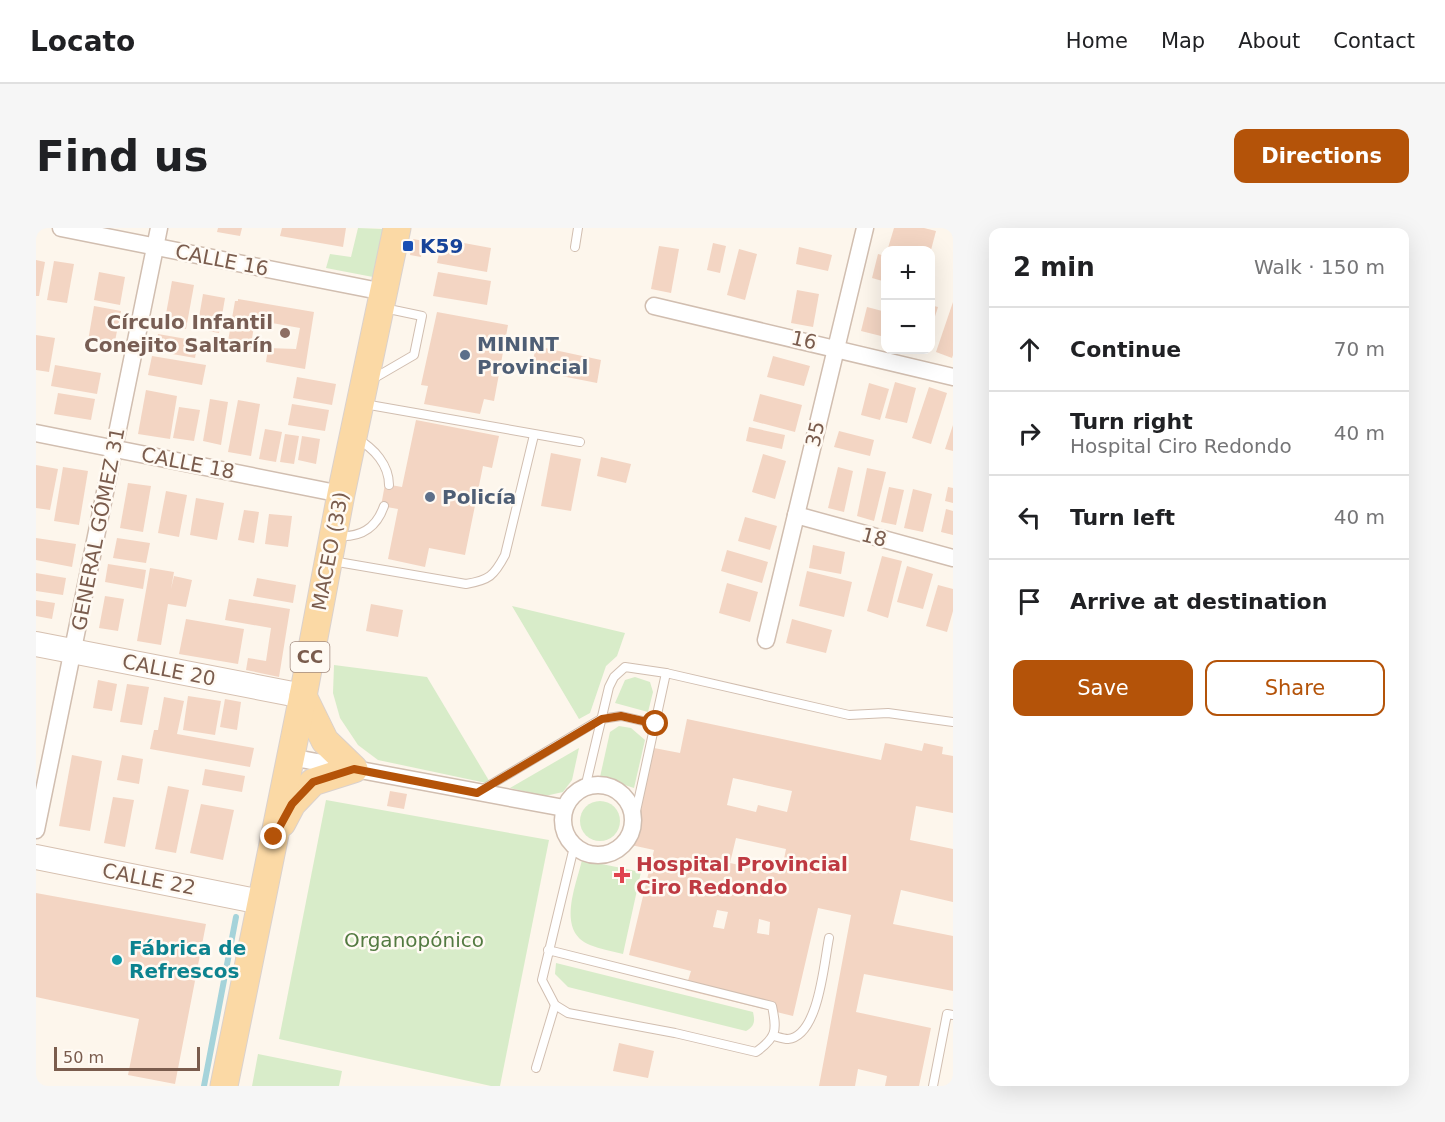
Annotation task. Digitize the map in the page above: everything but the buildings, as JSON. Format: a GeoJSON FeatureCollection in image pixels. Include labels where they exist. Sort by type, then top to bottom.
{"type":"FeatureCollection","features":[{"type":"Feature","properties":{"kind":"main road","name":"MACEO (33)"},"geometry":{"type":"LineString","coordinates":[[224,1086],[291,757],[341,494],[397,228]]}},
{"type":"Feature","properties":{"kind":"main road"},"geometry":{"type":"LineString","coordinates":[[274,837],[292,804],[313,782],[354,769],[326,741],[303,696]]}},
{"type":"Feature","properties":{"kind":"street","name":"CALLE 16"},"geometry":{"type":"LineString","coordinates":[[61,228],[155,246],[382,300]]}},
{"type":"Feature","properties":{"kind":"street","name":"GENERAL GÓMEZ 31"},"geometry":{"type":"LineString","coordinates":[[36,831],[159,228]]}},
{"type":"Feature","properties":{"kind":"street","name":"35"},"geometry":{"type":"LineString","coordinates":[[766,640],[865,228]]}},
{"type":"Feature","properties":{"kind":"street","name":"16"},"geometry":{"type":"LineString","coordinates":[[654,306],[953,377]]}},
{"type":"Feature","properties":{"kind":"street","name":"CALLE 18"},"geometry":{"type":"LineString","coordinates":[[36,433],[341,494]]}},
{"type":"Feature","properties":{"kind":"street","name":"18"},"geometry":{"type":"LineString","coordinates":[[796,515],[953,558]]}},
{"type":"Feature","properties":{"kind":"street","name":"CALLE 20"},"geometry":{"type":"LineString","coordinates":[[36,644],[303,696]]}},
{"type":"Feature","properties":{"kind":"street"},"geometry":{"type":"LineString","coordinates":[[291,757],[564,808]]}},
{"type":"Feature","properties":{"kind":"street"},"geometry":{"type":"LineString","coordinates":[[595,785],[615,789],[629,805],[633,825],[623,845],[614,852],[591,855],[574,847],[566,836],[563,827],[564,808],[569,800],[585,788],[595,785]]}},
{"type":"Feature","properties":{"kind":"street","name":"CALLE 22"},"geometry":{"type":"LineString","coordinates":[[36,857],[261,902]]}},
{"type":"Feature","properties":{"kind":"lane"},"geometry":{"type":"LineString","coordinates":[[575,247],[578,228]]}},
{"type":"Feature","properties":{"kind":"lane"},"geometry":{"type":"LineString","coordinates":[[363,393],[414,356],[422,316],[382,300]]}},
{"type":"Feature","properties":{"kind":"lane"},"geometry":{"type":"LineString","coordinates":[[363,393],[534,435],[580,442]]}},
{"type":"Feature","properties":{"kind":"lane"},"geometry":{"type":"LineString","coordinates":[[331,548],[465,584],[483,581],[496,572],[505,555],[534,435]]}},
{"type":"Feature","properties":{"kind":"lane"},"geometry":{"type":"LineString","coordinates":[[353,437],[367,444],[382,460],[389,475],[388,485]]}},
{"type":"Feature","properties":{"kind":"lane"},"geometry":{"type":"LineString","coordinates":[[331,548],[374,526],[384,506]]}},
{"type":"Feature","properties":{"kind":"lane"},"geometry":{"type":"LineString","coordinates":[[585,788],[609,687],[614,677],[625,667],[666,673],[849,715],[888,712],[953,722]]}},
{"type":"Feature","properties":{"kind":"lane"},"geometry":{"type":"LineString","coordinates":[[633,825],[666,673]]}},
{"type":"Feature","properties":{"kind":"lane"},"geometry":{"type":"LineString","coordinates":[[477,793],[602,719],[621,716],[656,724]]}},
{"type":"Feature","properties":{"kind":"lane"},"geometry":{"type":"LineString","coordinates":[[548,950],[772,1006],[775,1022],[774,1036],[768,1044],[756,1052],[675,1033],[568,1013],[555,1005],[542,980],[548,950],[574,847]]}},
{"type":"Feature","properties":{"kind":"lane"},"geometry":{"type":"LineString","coordinates":[[774,1036],[789,1039],[802,1032],[813,1015],[829,938]]}},
{"type":"Feature","properties":{"kind":"lane"},"geometry":{"type":"LineString","coordinates":[[536,1068],[555,1005]]}},
{"type":"Feature","properties":{"kind":"lane"},"geometry":{"type":"LineString","coordinates":[[933,1086],[947,1014],[953,1015]]}},
{"type":"Feature","properties":{"kind":"green space"},"geometry":{"type":"Polygon","coordinates":[[[358,228],[384,229],[373,277],[326,268],[330,254],[351,257],[358,228]]]}},
{"type":"Feature","properties":{"kind":"green space"},"geometry":{"type":"Polygon","coordinates":[[[512,606],[625,633],[617,656],[606,666],[590,713],[579,719],[512,606]]]}},
{"type":"Feature","properties":{"kind":"green space"},"geometry":{"type":"Polygon","coordinates":[[[334,665],[427,677],[491,784],[378,760],[358,745],[340,718],[333,693],[334,665]]]}},
{"type":"Feature","properties":{"kind":"green space"},"geometry":{"type":"Polygon","coordinates":[[[635,677],[650,682],[653,692],[648,712],[615,703],[625,680],[635,677]]]}},
{"type":"Feature","properties":{"kind":"green space"},"geometry":{"type":"Polygon","coordinates":[[[619,726],[631,728],[645,740],[634,788],[600,777],[610,732],[619,726]]]}},
{"type":"Feature","properties":{"kind":"green space"},"geometry":{"type":"Polygon","coordinates":[[[579,748],[572,780],[563,792],[545,796],[510,788],[579,748]]]}},
{"type":"Feature","properties":{"kind":"green space","name":"Organopónico"},"geometry":{"type":"Polygon","coordinates":[[[326,800],[549,840],[500,1086],[491,1086],[279,1039],[326,800]]]}},
{"type":"Feature","properties":{"kind":"green space"},"geometry":{"type":"Polygon","coordinates":[[[600,801],[614,807],[620,821],[614,835],[600,841],[586,835],[580,821],[586,807],[600,801]]]}},
{"type":"Feature","properties":{"kind":"green space"},"geometry":{"type":"Polygon","coordinates":[[[582,860],[641,872],[623,954],[590,945],[580,938],[574,929],[571,907],[582,860]]]}},
{"type":"Feature","properties":{"kind":"green space"},"geometry":{"type":"Polygon","coordinates":[[[556,963],[753,1012],[754,1023],[746,1031],[568,987],[555,974],[556,963]]]}},
{"type":"Feature","properties":{"kind":"green space"},"geometry":{"type":"Polygon","coordinates":[[[258,1054],[342,1071],[339,1086],[252,1086],[258,1054]]]}},
{"type":"Feature","properties":{"kind":"waterway"},"geometry":{"type":"LineString","coordinates":[[204,1086],[236,917]]}},
{"type":"Feature","properties":{"kind":"place","name":"K59"},"geometry":{"type":"Point","coordinates":[408,246]}},
{"type":"Feature","properties":{"kind":"place","name":"Círculo Infantil Conejito Saltarín"},"geometry":{"type":"Point","coordinates":[285,333]}},
{"type":"Feature","properties":{"kind":"place","name":"MININT Provincial"},"geometry":{"type":"Point","coordinates":[465,355]}},
{"type":"Feature","properties":{"kind":"place","name":"Policía"},"geometry":{"type":"Point","coordinates":[430,497]}},
{"type":"Feature","properties":{"kind":"place","name":"Hospital Provincial Ciro Redondo"},"geometry":{"type":"Point","coordinates":[622,875]}},
{"type":"Feature","properties":{"kind":"place","name":"Fábrica de Refrescos"},"geometry":{"type":"Point","coordinates":[117,960]}},
{"type":"Feature","properties":{"kind":"route"},"geometry":{"type":"LineString","coordinates":[[274,837],[292,804],[313,782],[354,769],[477,793],[602,719],[621,716],[656,724]]}}]}
